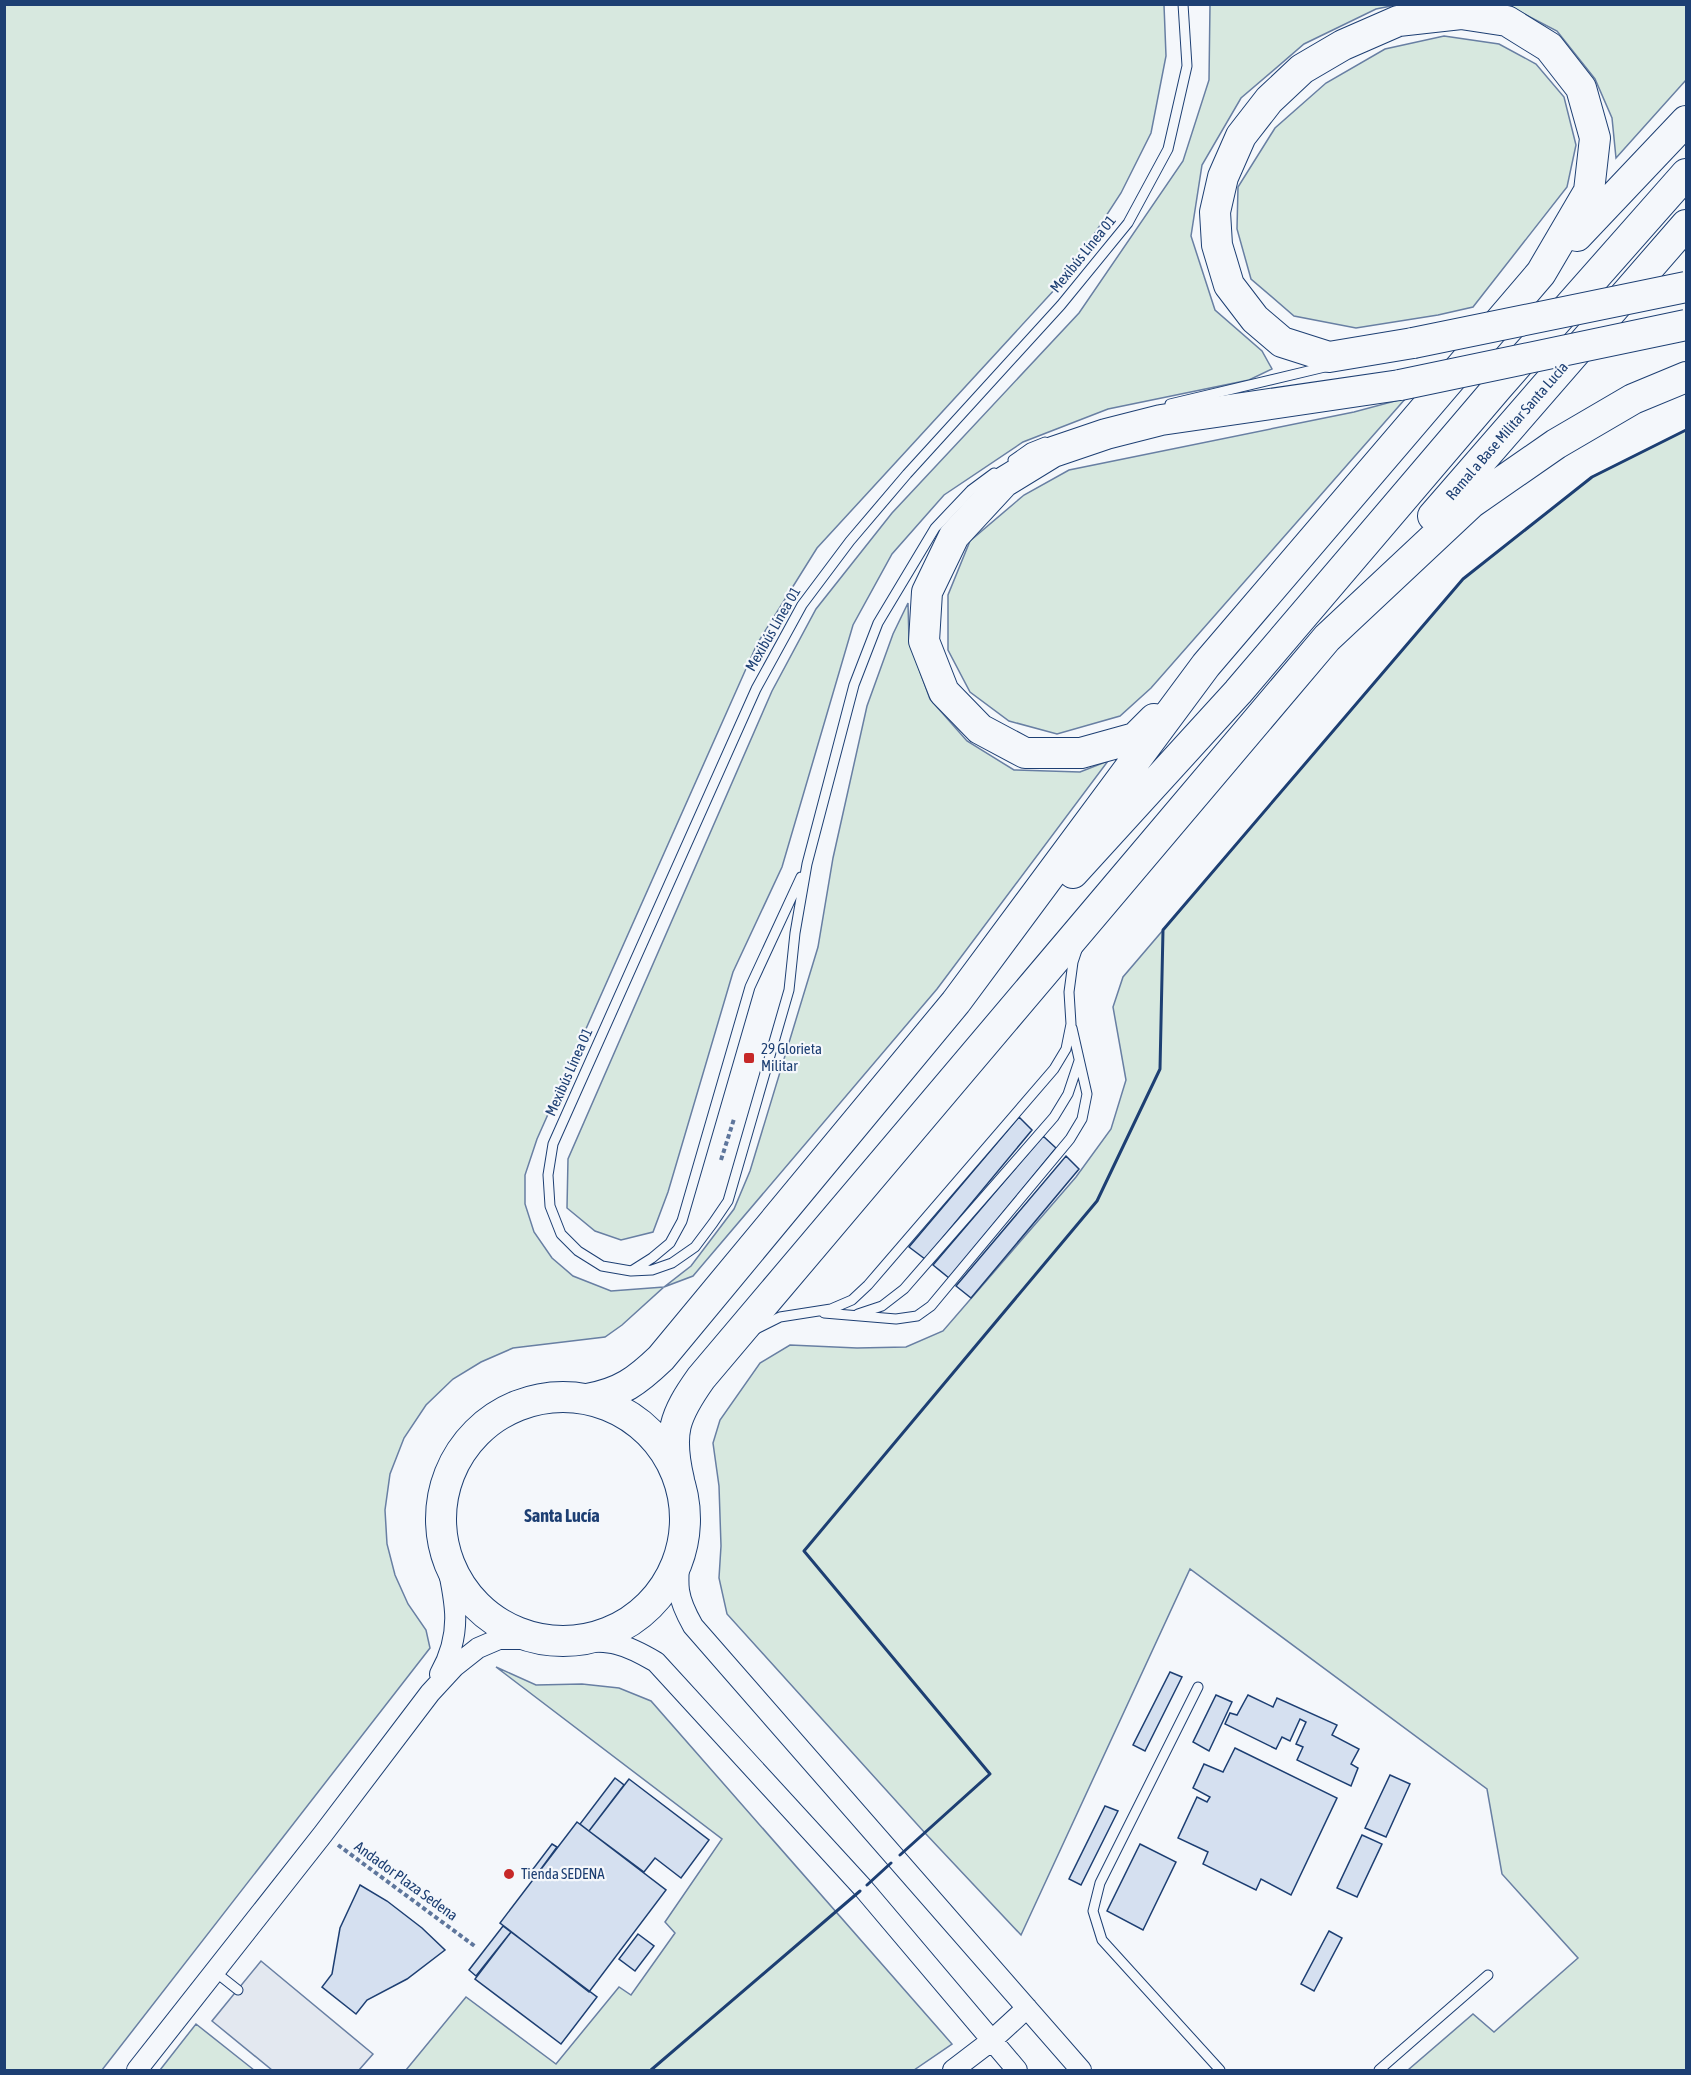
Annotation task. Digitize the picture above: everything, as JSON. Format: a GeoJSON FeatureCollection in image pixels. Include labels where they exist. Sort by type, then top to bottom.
{"type":"FeatureCollection","features":[{"type":"Feature","properties":{"kind":"main road"},"geometry":{"type":"LineString","coordinates":[[1541,273],[1590,191],[1595,138],[1581,88],[1549,47],[1507,21],[1461,14],[1398,21],[1343,45],[1302,69],[1269,100],[1240,136],[1223,177],[1215,212],[1217,245],[1229,285],[1255,319],[1282,342],[1329,357],[1413,343],[1686,287]]}},
{"type":"Feature","properties":{"kind":"main road"},"geometry":{"type":"LineString","coordinates":[[1678,131],[1541,273],[1206,665],[1135,738],[1081,753],[1024,753],[980,729],[944,692],[924,641],[927,592],[954,536],[1004,482],[1053,452],[1106,434],[1161,420],[1400,385],[1686,324]]}},
{"type":"Feature","properties":{"kind":"main road"},"geometry":{"type":"LineString","coordinates":[[587,1399],[607,1395],[624,1388],[642,1376],[661,1358],[956,1002],[1238,692],[1497,388],[1686,174]]}},
{"type":"Feature","properties":{"kind":"main road","name":"Ramal a Base Militar Santa Lucía"},"geometry":{"type":"LineString","coordinates":[[1327,638],[1686,225]]}},
{"type":"Feature","properties":{"kind":"main road"},"geometry":{"type":"LineString","coordinates":[[678,1480],[660,1444],[628,1415],[587,1399],[547,1398],[527,1403],[490,1421],[462,1451],[445,1488],[441,1508],[444,1549],[460,1587],[473,1603],[503,1627],[538,1639],[574,1641],[610,1632],[641,1613],[665,1586],[680,1552],[685,1516],[673,1453],[676,1419],[684,1402],[1108,897],[1327,638],[1471,503],[1556,444],[1614,410],[1633,399],[1686,377]]}},
{"type":"Feature","properties":{"kind":"main road"},"geometry":{"type":"LineString","coordinates":[[956,1002],[1206,665]]}},
{"type":"Feature","properties":{"kind":"street"},"geometry":{"type":"LineString","coordinates":[[430,1693],[453,1649],[456,1628],[453,1590],[444,1549]]}},
{"type":"Feature","properties":{"kind":"street"},"geometry":{"type":"LineString","coordinates":[[680,1552],[677,1587],[682,1607],[693,1626],[1082,2070]]}},
{"type":"Feature","properties":{"kind":"street"},"geometry":{"type":"LineString","coordinates":[[137,2070],[323,1834],[430,1693],[454,1667],[478,1648],[499,1639],[538,1639]]}},
{"type":"Feature","properties":{"kind":"street"},"geometry":{"type":"LineString","coordinates":[[574,1641],[617,1643],[636,1650],[656,1662],[863,1888],[1017,2070]]}},
{"type":"Feature","properties":{"kind":"street"},"geometry":{"type":"LineString","coordinates":[[953,2070],[991,2041],[1027,2008]]}},
{"type":"Feature","properties":{"kind":"lane","name":"Mexibús Línea 01"},"geometry":{"type":"LineString","coordinates":[[1052,440],[1030,448],[971,490],[935,528],[878,623],[854,685],[807,864],[795,933],[789,990],[728,1201],[695,1247],[672,1263],[652,1270],[631,1271],[602,1266],[578,1251],[561,1234],[550,1206],[548,1175],[553,1144],[756,689],[802,605],[850,541],[885,499],[1061,305],[1128,222],[1168,149],[1187,66],[1183,4]]}},
{"type":"Feature","properties":{"kind":"lane"},"geometry":{"type":"LineString","coordinates":[[1159,407],[1304,373],[1413,343]]}},
{"type":"Feature","properties":{"kind":"lane","name":"Mexibús Línea 01"},"geometry":{"type":"LineString","coordinates":[[904,578],[946,529],[1004,482]]}},
{"type":"Feature","properties":{"kind":"lane","name":"Mexibús Línea 01"},"geometry":{"type":"LineString","coordinates":[[631,1271],[670,1243],[682,1221],[750,987],[807,864]]}},
{"type":"Feature","properties":{"kind":"lane"},"geometry":{"type":"LineString","coordinates":[[806,1312],[896,1319],[916,1316],[931,1306],[1070,1139],[1082,1119],[1087,1094],[1071,1024],[1069,992],[1073,962],[1083,936],[1108,897]]}},
{"type":"Feature","properties":{"kind":"lane"},"geometry":{"type":"LineString","coordinates":[[723,1353],[751,1331],[780,1317],[831,1309],[852,1300],[868,1285],[1054,1069],[1066,1049],[1071,1024]]}},
{"type":"Feature","properties":{"kind":"lane"},"geometry":{"type":"LineString","coordinates":[[853,1316],[882,1306],[904,1289],[1054,1117],[1068,1094],[1079,1060]]}},
{"type":"Feature","properties":{"kind":"lane"},"geometry":{"type":"LineString","coordinates":[[1198,1688],[1100,1883],[1093,1911],[1102,1940],[1220,2070]]}},
{"type":"Feature","properties":{"kind":"lane"},"geometry":{"type":"LineString","coordinates":[[214,1971],[238,1990]]}},
{"type":"Feature","properties":{"kind":"lane"},"geometry":{"type":"LineString","coordinates":[[1379,2070],[1488,1975]]}},
{"type":"Feature","properties":{"kind":"path"},"geometry":{"type":"LineString","coordinates":[[721,1160],[734,1119]]}},
{"type":"Feature","properties":{"kind":"path","name":"Andador Plaza Sedena"},"geometry":{"type":"LineString","coordinates":[[323,1834],[476,1947]]}},
{"type":"Feature","properties":{"kind":"shaded area"},"geometry":{"type":"Polygon","coordinates":[[[5,5],[1164,5],[1166,56],[1151,133],[1121,193],[1067,276],[817,548],[757,644],[537,1139],[525,1175],[525,1204],[534,1232],[552,1258],[573,1276],[611,1291],[664,1287],[622,1325],[605,1337],[513,1348],[481,1362],[453,1379],[426,1405],[404,1438],[390,1474],[385,1510],[387,1544],[395,1575],[408,1604],[426,1630],[430,1648],[102,2070],[5,2070],[5,5]]]}},
{"type":"Feature","properties":{"kind":"shaded area"},"geometry":{"type":"Polygon","coordinates":[[[1210,5],[1396,5],[1376,9],[1304,44],[1241,98],[1202,165],[1191,236],[1215,310],[1262,351],[1272,369],[1249,380],[1108,409],[1023,442],[944,495],[892,554],[853,625],[782,867],[733,972],[668,1192],[653,1232],[621,1240],[595,1231],[567,1208],[568,1159],[772,691],[816,609],[892,513],[1079,313],[1183,161],[1209,80],[1210,5]]]}},
{"type":"Feature","properties":{"kind":"shaded area"},"geometry":{"type":"Polygon","coordinates":[[[1507,5],[1686,5],[1686,80],[1616,158],[1612,118],[1595,79],[1557,31],[1507,5]]]}},
{"type":"Feature","properties":{"kind":"shaded area"},"geometry":{"type":"Polygon","coordinates":[[[1444,36],[1499,44],[1536,64],[1564,97],[1576,145],[1567,187],[1473,307],[1356,328],[1294,316],[1251,279],[1237,229],[1238,187],[1275,128],[1326,83],[1385,49],[1444,36]]]}},
{"type":"Feature","properties":{"kind":"shaded area"},"geometry":{"type":"Polygon","coordinates":[[[1406,398],[1151,688],[1120,716],[1057,734],[1009,721],[970,692],[948,650],[948,595],[970,541],[1024,495],[1069,470],[1354,412],[1406,398]]]}},
{"type":"Feature","properties":{"kind":"shaded area"},"geometry":{"type":"Polygon","coordinates":[[[1686,430],[1686,2070],[1408,2070],[1473,2014],[1494,2032],[1578,1958],[1502,1874],[1487,1789],[1190,1569],[1021,1935],[925,1833],[727,1614],[719,1578],[721,1546],[719,1486],[713,1443],[720,1420],[760,1363],[790,1345],[857,1348],[906,1347],[943,1331],[1076,1177],[1111,1129],[1126,1080],[1113,1007],[1123,977],[1463,579],[1592,477],[1686,430]]]}},
{"type":"Feature","properties":{"kind":"shaded area"},"geometry":{"type":"Polygon","coordinates":[[[908,603],[909,641],[930,699],[967,741],[1014,770],[1080,772],[1108,761],[937,989],[693,1276],[664,1287],[691,1266],[734,1209],[750,1171],[818,947],[833,858],[867,706],[893,634],[908,603]]]}},
{"type":"Feature","properties":{"kind":"shaded area"},"geometry":{"type":"Polygon","coordinates":[[[496,1667],[536,1685],[582,1684],[619,1688],[651,1701],[952,2044],[914,2070],[653,2070],[654,2068],[651,2070],[406,2070],[466,1997],[556,2064],[619,1987],[631,1995],[675,1933],[665,1922],[722,1839],[496,1667]]]}},
{"type":"Feature","properties":{"kind":"shaded area"},"geometry":{"type":"Polygon","coordinates":[[[261,1961],[373,2054],[359,2070],[272,2070],[212,2021],[261,1961]]]}},
{"type":"Feature","properties":{"kind":"shaded area"},"geometry":{"type":"Polygon","coordinates":[[[196,2024],[254,2070],[160,2070],[196,2024]]]}},
{"type":"Feature","properties":{"kind":"building"},"geometry":{"type":"Polygon","coordinates":[[[1019,1117],[1032,1130],[925,1259],[909,1247],[1019,1117]]]}},
{"type":"Feature","properties":{"kind":"building"},"geometry":{"type":"Polygon","coordinates":[[[1043,1136],[1056,1148],[949,1278],[933,1265],[1043,1136]]]}},
{"type":"Feature","properties":{"kind":"building"},"geometry":{"type":"Polygon","coordinates":[[[1066,1156],[1079,1169],[971,1298],[956,1286],[1066,1156]]]}},
{"type":"Feature","properties":{"kind":"building"},"geometry":{"type":"Polygon","coordinates":[[[1170,1672],[1182,1677],[1145,1751],[1133,1745],[1170,1672]]]}},
{"type":"Feature","properties":{"kind":"building"},"geometry":{"type":"Polygon","coordinates":[[[1216,1695],[1232,1702],[1209,1751],[1193,1742],[1216,1695]]]}},
{"type":"Feature","properties":{"kind":"building"},"geometry":{"type":"Polygon","coordinates":[[[1248,1695],[1273,1707],[1277,1698],[1337,1725],[1332,1735],[1359,1749],[1351,1764],[1358,1768],[1351,1786],[1297,1760],[1303,1747],[1296,1744],[1306,1722],[1300,1719],[1290,1741],[1282,1737],[1276,1749],[1225,1724],[1230,1713],[1237,1715],[1248,1695]]]}},
{"type":"Feature","properties":{"kind":"building"},"geometry":{"type":"Polygon","coordinates":[[[1235,1748],[1337,1798],[1291,1895],[1261,1879],[1256,1890],[1203,1864],[1208,1852],[1178,1838],[1197,1797],[1207,1802],[1210,1797],[1193,1788],[1204,1764],[1223,1772],[1235,1748]]]}},
{"type":"Feature","properties":{"kind":"building"},"geometry":{"type":"Polygon","coordinates":[[[1390,1775],[1410,1784],[1386,1837],[1365,1828],[1390,1775]]]}},
{"type":"Feature","properties":{"kind":"building"},"geometry":{"type":"Polygon","coordinates":[[[615,1778],[624,1785],[589,1831],[580,1824],[615,1778]]]}},
{"type":"Feature","properties":{"kind":"building"},"geometry":{"type":"Polygon","coordinates":[[[629,1779],[709,1840],[681,1878],[655,1858],[644,1872],[589,1831],[629,1779]]]}},
{"type":"Feature","properties":{"kind":"building"},"geometry":{"type":"Polygon","coordinates":[[[1105,1806],[1118,1811],[1081,1885],[1069,1879],[1105,1806]]]}},
{"type":"Feature","properties":{"kind":"building"},"geometry":{"type":"Polygon","coordinates":[[[577,1822],[666,1890],[589,1992],[500,1923],[577,1822]]]}},
{"type":"Feature","properties":{"kind":"building"},"geometry":{"type":"Polygon","coordinates":[[[1362,1835],[1382,1844],[1357,1897],[1337,1888],[1362,1835]]]}},
{"type":"Feature","properties":{"kind":"building"},"geometry":{"type":"Polygon","coordinates":[[[552,1844],[557,1847],[538,1873],[533,1869],[552,1844]]]}},
{"type":"Feature","properties":{"kind":"building"},"geometry":{"type":"Polygon","coordinates":[[[1140,1844],[1176,1862],[1143,1930],[1107,1911],[1140,1844]]]}},
{"type":"Feature","properties":{"kind":"building"},"geometry":{"type":"Polygon","coordinates":[[[360,1885],[387,1901],[422,1928],[445,1950],[407,1979],[367,2000],[356,2014],[322,1987],[332,1974],[340,1928],[360,1885]]]}},
{"type":"Feature","properties":{"kind":"building"},"geometry":{"type":"Polygon","coordinates":[[[503,1926],[511,1932],[476,1976],[469,1970],[503,1926]]]}},
{"type":"Feature","properties":{"kind":"building"},"geometry":{"type":"Polygon","coordinates":[[[1329,1931],[1342,1938],[1314,1991],[1301,1984],[1329,1931]]]}},
{"type":"Feature","properties":{"kind":"building"},"geometry":{"type":"Polygon","coordinates":[[[511,1932],[597,1997],[561,2044],[475,1979],[511,1932]]]}},
{"type":"Feature","properties":{"kind":"building"},"geometry":{"type":"Polygon","coordinates":[[[638,1934],[654,1946],[635,1971],[619,1959],[638,1934]]]}},
{"type":"Feature","properties":{"kind":"wall"},"geometry":{"type":"LineString","coordinates":[[900,1855],[990,1774],[804,1551],[1097,1201],[1160,1069],[1163,930],[1463,579],[1592,477],[1686,430]]}},
{"type":"Feature","properties":{"kind":"wall"},"geometry":{"type":"LineString","coordinates":[[867,1885],[891,1863]]}},
{"type":"Feature","properties":{"kind":"wall"},"geometry":{"type":"LineString","coordinates":[[651,2070],[860,1891]]}},
{"type":"Feature","properties":{"kind":"place","name":"29 Glorieta Militar"},"geometry":{"type":"Point","coordinates":[749,1058]}},
{"type":"Feature","properties":{"kind":"place","name":"Tienda SEDENA"},"geometry":{"type":"Point","coordinates":[509,1874]}},
{"type":"Feature","properties":{"kind":"district","name":"Santa Lucía"},"geometry":{"type":"Point","coordinates":[562,1516]}}]}
